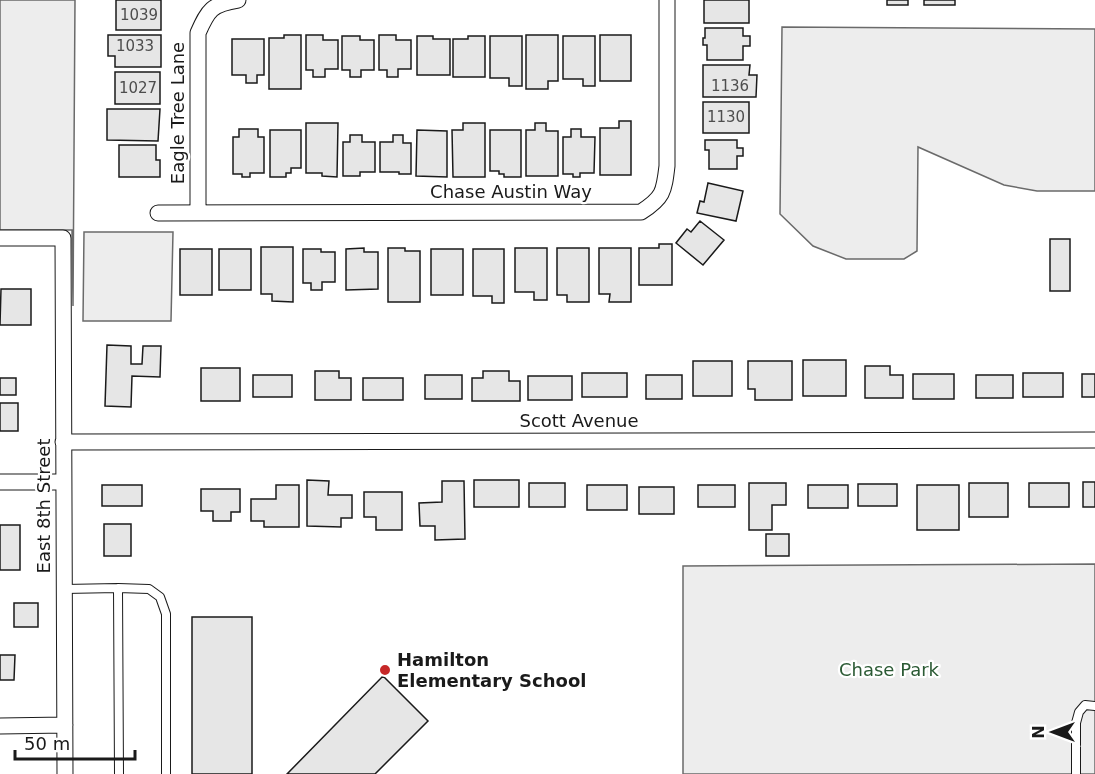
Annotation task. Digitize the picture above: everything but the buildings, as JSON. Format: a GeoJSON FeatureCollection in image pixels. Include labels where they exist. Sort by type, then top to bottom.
{"type":"FeatureCollection","features":[{"type":"Feature","properties":{"kind":"street","name":"Eagle Tree Lane"},"geometry":{"type":"LineString","coordinates":[[198,213],[198,33],[205,15],[220,3],[238,0]]}},
{"type":"Feature","properties":{"kind":"street","name":"Chase Austin Way"},"geometry":{"type":"LineString","coordinates":[[158,213],[640,212],[655,203],[665,189],[667,0]]}},
{"type":"Feature","properties":{"kind":"street","name":"East 8th Street"},"geometry":{"type":"LineString","coordinates":[[0,238],[63,238],[65,774]]}},
{"type":"Feature","properties":{"kind":"street","name":"Scott Avenue"},"geometry":{"type":"LineString","coordinates":[[63,442],[1095,440]]}},
{"type":"Feature","properties":{"kind":"street"},"geometry":{"type":"LineString","coordinates":[[0,482],[63,482]]}},
{"type":"Feature","properties":{"kind":"street"},"geometry":{"type":"LineString","coordinates":[[0,726],[65,726]]}},
{"type":"Feature","properties":{"kind":"lane"},"geometry":{"type":"LineString","coordinates":[[118,588],[119,774]]}},
{"type":"Feature","properties":{"kind":"lane"},"geometry":{"type":"LineString","coordinates":[[64,589],[149,589],[160,597],[166,614],[166,774]]}},
{"type":"Feature","properties":{"kind":"lane"},"geometry":{"type":"LineString","coordinates":[[1076,774],[1076,723],[1079,712],[1085,705],[1095,706]]}},
{"type":"Feature","properties":{"kind":"shaded area"},"geometry":{"type":"Polygon","coordinates":[[[0,0],[75,0],[73,306],[72,230],[0,230],[0,0]]]}},
{"type":"Feature","properties":{"kind":"shaded area"},"geometry":{"type":"Polygon","coordinates":[[[782,27],[1095,29],[1095,191],[1037,191],[1004,185],[918,147],[917,251],[904,259],[846,259],[813,246],[780,214],[782,27]]]}},
{"type":"Feature","properties":{"kind":"shaded area"},"geometry":{"type":"Polygon","coordinates":[[[84,232],[173,232],[171,321],[83,321],[84,232]]]}},
{"type":"Feature","properties":{"kind":"shaded area","name":"Chase Park"},"geometry":{"type":"Polygon","coordinates":[[[1095,564],[1095,774],[683,774],[683,566],[1095,564]]]}},
{"type":"Feature","properties":{"kind":"place","name":"Hamilton Elementary School"},"geometry":{"type":"Point","coordinates":[385,670]}}]}
